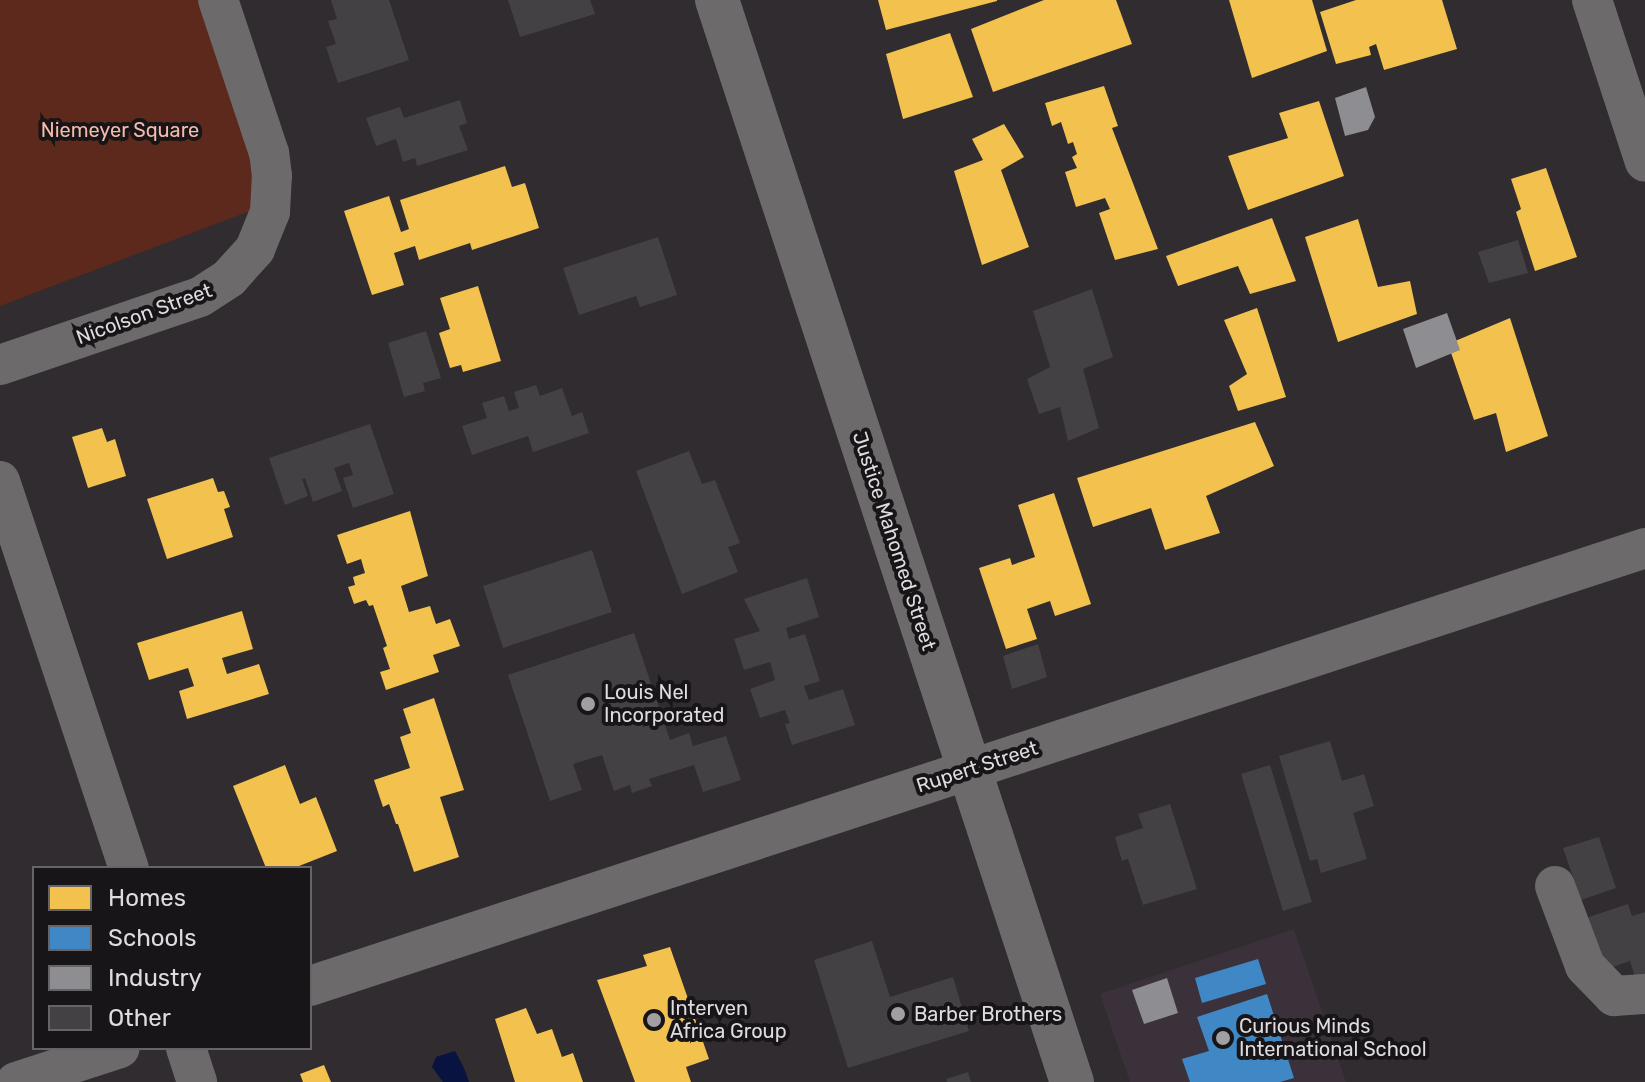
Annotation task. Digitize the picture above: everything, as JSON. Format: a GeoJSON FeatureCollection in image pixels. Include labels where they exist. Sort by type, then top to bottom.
{"type":"FeatureCollection","features":[{"type":"Feature","properties":{"kind":"main road","name":"Justice Mahomed Street"},"geometry":{"type":"LineString","coordinates":[[717,0],[1072,1082]]}},
{"type":"Feature","properties":{"kind":"street","name":"Nicolson Street"},"geometry":{"type":"LineString","coordinates":[[0,365],[200,297],[229,278],[255,249],[270,212],[272,176],[269,153],[218,0]]}},
{"type":"Feature","properties":{"kind":"street"},"geometry":{"type":"LineString","coordinates":[[1592,0],[1645,162]]}},
{"type":"Feature","properties":{"kind":"street"},"geometry":{"type":"LineString","coordinates":[[0,481],[128,866]]}},
{"type":"Feature","properties":{"kind":"street","name":"Rupert Street"},"geometry":{"type":"LineString","coordinates":[[312,985],[1645,548]]}},
{"type":"Feature","properties":{"kind":"street"},"geometry":{"type":"LineString","coordinates":[[1555,886],[1585,966],[1614,996],[1645,994]]}},
{"type":"Feature","properties":{"kind":"street"},"geometry":{"type":"LineString","coordinates":[[16,1082],[114,1050]]}},
{"type":"Feature","properties":{"kind":"street"},"geometry":{"type":"LineString","coordinates":[[187,1050],[197,1082]]}},
{"type":"Feature","properties":{"kind":"shaded area","name":"Curious Minds International School"},"geometry":{"type":"Polygon","coordinates":[[[1294,929],[1346,1082],[1130,1082],[1100,994],[1294,929]]]}},
{"type":"Feature","properties":{"kind":"shaded area"},"geometry":{"type":"Polygon","coordinates":[[[455,1051],[469,1082],[443,1082],[432,1067],[436,1057],[455,1051]]]}},
{"type":"Feature","properties":{"kind":"green space","name":"Niemeyer Square"},"geometry":{"type":"Polygon","coordinates":[[[0,0],[205,0],[271,203],[0,306],[0,0]]]}},
{"type":"Feature","properties":{"kind":"building: Homes"},"geometry":{"type":"Polygon","coordinates":[[[878,0],[997,0],[997,1],[886,30],[878,0]]]}},
{"type":"Feature","properties":{"kind":"building: Homes"},"geometry":{"type":"Polygon","coordinates":[[[1044,0],[1116,0],[1132,44],[993,92],[971,29],[1044,0]]]}},
{"type":"Feature","properties":{"kind":"building: Homes"},"geometry":{"type":"Polygon","coordinates":[[[1229,0],[1312,0],[1327,51],[1252,78],[1229,0]]]}},
{"type":"Feature","properties":{"kind":"building: Homes"},"geometry":{"type":"Polygon","coordinates":[[[1356,0],[1442,0],[1457,49],[1384,70],[1376,44],[1369,47],[1371,55],[1336,64],[1320,12],[1356,0]]]}},
{"type":"Feature","properties":{"kind":"building: Homes"},"geometry":{"type":"Polygon","coordinates":[[[950,33],[973,97],[903,119],[886,54],[950,33]]]}},
{"type":"Feature","properties":{"kind":"building: Homes"},"geometry":{"type":"Polygon","coordinates":[[[1104,86],[1118,126],[1112,128],[1158,249],[1115,260],[1099,213],[1110,209],[1105,198],[1076,207],[1065,172],[1077,168],[1072,157],[1077,154],[1073,142],[1068,144],[1061,122],[1052,126],[1045,103],[1104,86]]]}},
{"type":"Feature","properties":{"kind":"building: Homes"},"geometry":{"type":"Polygon","coordinates":[[[1319,101],[1344,176],[1248,210],[1228,156],[1288,138],[1279,113],[1319,101]]]}},
{"type":"Feature","properties":{"kind":"building: Homes"},"geometry":{"type":"Polygon","coordinates":[[[1004,124],[1024,157],[1001,170],[1029,247],[982,265],[954,171],[983,160],[972,139],[1004,124]]]}},
{"type":"Feature","properties":{"kind":"building: Homes"},"geometry":{"type":"Polygon","coordinates":[[[505,166],[512,187],[525,183],[539,228],[472,250],[470,243],[419,260],[415,246],[394,253],[404,285],[372,295],[344,211],[389,196],[401,232],[409,229],[400,200],[505,166]]]}},
{"type":"Feature","properties":{"kind":"building: Homes"},"geometry":{"type":"Polygon","coordinates":[[[1546,168],[1577,257],[1535,271],[1516,212],[1521,209],[1511,179],[1546,168]]]}},
{"type":"Feature","properties":{"kind":"building: Homes"},"geometry":{"type":"Polygon","coordinates":[[[1272,218],[1296,281],[1250,294],[1238,266],[1178,286],[1166,256],[1272,218]]]}},
{"type":"Feature","properties":{"kind":"building: Homes"},"geometry":{"type":"Polygon","coordinates":[[[1358,219],[1378,287],[1410,281],[1417,314],[1338,342],[1305,237],[1358,219]]]}},
{"type":"Feature","properties":{"kind":"building: Homes"},"geometry":{"type":"Polygon","coordinates":[[[478,286],[501,361],[463,372],[461,365],[450,368],[439,333],[450,329],[440,298],[478,286]]]}},
{"type":"Feature","properties":{"kind":"building: Homes"},"geometry":{"type":"Polygon","coordinates":[[[1257,308],[1286,397],[1238,411],[1229,386],[1247,374],[1224,320],[1257,308]]]}},
{"type":"Feature","properties":{"kind":"building: Homes"},"geometry":{"type":"Polygon","coordinates":[[[1510,318],[1548,436],[1506,452],[1496,413],[1474,420],[1448,344],[1510,318]]]}},
{"type":"Feature","properties":{"kind":"building: Homes"},"geometry":{"type":"Polygon","coordinates":[[[1255,422],[1274,466],[1206,496],[1220,533],[1165,550],[1151,508],[1093,527],[1077,478],[1255,422]]]}},
{"type":"Feature","properties":{"kind":"building: Homes"},"geometry":{"type":"Polygon","coordinates":[[[102,428],[107,442],[115,439],[126,476],[88,488],[72,437],[102,428]]]}},
{"type":"Feature","properties":{"kind":"building: Homes"},"geometry":{"type":"Polygon","coordinates":[[[213,478],[218,492],[224,491],[230,507],[224,509],[233,537],[167,559],[147,499],[213,478]]]}},
{"type":"Feature","properties":{"kind":"building: Homes"},"geometry":{"type":"Polygon","coordinates":[[[1054,493],[1091,604],[1055,616],[1050,601],[1027,609],[1037,639],[1006,649],[979,568],[1010,558],[1012,565],[1035,557],[1018,505],[1054,493]]]}},
{"type":"Feature","properties":{"kind":"building: Homes"},"geometry":{"type":"Polygon","coordinates":[[[410,511],[428,576],[401,586],[409,612],[430,606],[436,624],[450,619],[460,646],[433,655],[439,672],[386,690],[380,672],[390,669],[383,648],[387,646],[373,605],[369,606],[366,600],[354,604],[348,587],[355,585],[353,577],[365,573],[361,559],[347,564],[337,535],[410,511]]]}},
{"type":"Feature","properties":{"kind":"building: Homes"},"geometry":{"type":"Polygon","coordinates":[[[242,611],[253,649],[222,658],[227,674],[259,664],[269,694],[187,719],[179,691],[194,686],[188,668],[149,680],[137,643],[242,611]]]}},
{"type":"Feature","properties":{"kind":"building: Homes"},"geometry":{"type":"Polygon","coordinates":[[[434,698],[464,790],[440,797],[459,857],[414,872],[398,824],[389,804],[383,807],[374,780],[410,768],[400,737],[411,733],[403,709],[434,698]]]}},
{"type":"Feature","properties":{"kind":"building: Homes"},"geometry":{"type":"Polygon","coordinates":[[[285,765],[300,804],[316,797],[337,851],[299,866],[265,866],[233,786],[285,765]]]}},
{"type":"Feature","properties":{"kind":"building: Homes","name":"Interven Africa Group"},"geometry":{"type":"Polygon","coordinates":[[[670,947],[709,1059],[686,1067],[691,1082],[635,1082],[597,980],[647,966],[643,955],[670,947]]]}},
{"type":"Feature","properties":{"kind":"building: Homes"},"geometry":{"type":"Polygon","coordinates":[[[526,1008],[537,1034],[552,1029],[562,1057],[573,1053],[583,1082],[515,1082],[495,1019],[526,1008]]]}},
{"type":"Feature","properties":{"kind":"building: Homes"},"geometry":{"type":"Polygon","coordinates":[[[324,1065],[331,1082],[303,1082],[300,1074],[324,1065]]]}},
{"type":"Feature","properties":{"kind":"building: Schools"},"geometry":{"type":"Polygon","coordinates":[[[1258,959],[1266,984],[1202,1003],[1195,978],[1258,959]]]}},
{"type":"Feature","properties":{"kind":"building: Schools"},"geometry":{"type":"Polygon","coordinates":[[[1267,994],[1294,1078],[1280,1082],[1190,1082],[1182,1059],[1209,1051],[1197,1017],[1267,994]]]}},
{"type":"Feature","properties":{"kind":"building: Industry"},"geometry":{"type":"Polygon","coordinates":[[[1366,87],[1375,117],[1368,130],[1345,136],[1335,98],[1366,87]]]}},
{"type":"Feature","properties":{"kind":"building: Industry"},"geometry":{"type":"Polygon","coordinates":[[[1447,313],[1460,350],[1416,368],[1403,329],[1447,313]]]}},
{"type":"Feature","properties":{"kind":"building: Industry"},"geometry":{"type":"Polygon","coordinates":[[[1167,978],[1178,1013],[1144,1024],[1132,990],[1167,978]]]}},
{"type":"Feature","properties":{"kind":"building: Other"},"geometry":{"type":"Polygon","coordinates":[[[331,0],[389,0],[409,60],[338,83],[326,47],[336,44],[328,21],[337,19],[331,0]]]}},
{"type":"Feature","properties":{"kind":"building: Other"},"geometry":{"type":"Polygon","coordinates":[[[508,0],[590,0],[595,14],[520,37],[508,0]]]}},
{"type":"Feature","properties":{"kind":"building: Other"},"geometry":{"type":"Polygon","coordinates":[[[460,100],[467,123],[459,126],[468,150],[417,166],[415,158],[403,162],[396,139],[376,146],[366,118],[400,107],[404,118],[460,100]]]}},
{"type":"Feature","properties":{"kind":"building: Other"},"geometry":{"type":"Polygon","coordinates":[[[658,237],[677,295],[640,307],[636,296],[579,315],[563,268],[658,237]]]}},
{"type":"Feature","properties":{"kind":"building: Other"},"geometry":{"type":"Polygon","coordinates":[[[1518,240],[1528,273],[1489,283],[1478,252],[1518,240]]]}},
{"type":"Feature","properties":{"kind":"building: Other"},"geometry":{"type":"Polygon","coordinates":[[[1092,289],[1113,357],[1083,369],[1099,428],[1068,441],[1060,407],[1039,414],[1027,379],[1050,367],[1033,311],[1092,289]]]}},
{"type":"Feature","properties":{"kind":"building: Other"},"geometry":{"type":"Polygon","coordinates":[[[426,331],[441,378],[423,383],[425,391],[404,397],[388,343],[426,331]]]}},
{"type":"Feature","properties":{"kind":"building: Other"},"geometry":{"type":"Polygon","coordinates":[[[536,385],[540,396],[562,388],[572,416],[582,412],[589,433],[533,452],[528,436],[472,455],[462,426],[487,418],[482,403],[504,396],[509,411],[519,408],[514,392],[536,385]]]}},
{"type":"Feature","properties":{"kind":"building: Other"},"geometry":{"type":"Polygon","coordinates":[[[370,424],[394,494],[353,508],[343,478],[353,475],[349,463],[334,468],[342,491],[313,502],[305,478],[302,479],[308,496],[285,505],[269,458],[370,424]]]}},
{"type":"Feature","properties":{"kind":"building: Other"},"geometry":{"type":"Polygon","coordinates":[[[689,451],[702,484],[715,480],[740,543],[728,547],[738,572],[682,594],[636,471],[689,451]]]}},
{"type":"Feature","properties":{"kind":"building: Other"},"geometry":{"type":"Polygon","coordinates":[[[592,550],[612,612],[503,648],[483,586],[592,550]]]}},
{"type":"Feature","properties":{"kind":"building: Other"},"geometry":{"type":"Polygon","coordinates":[[[807,578],[819,617],[786,628],[789,639],[805,634],[820,681],[804,686],[809,700],[843,689],[855,725],[792,745],[785,724],[790,723],[785,710],[760,718],[750,689],[775,680],[770,662],[744,670],[734,639],[760,631],[744,599],[807,578]]]}},
{"type":"Feature","properties":{"kind":"building: Other","name":"Louis Nel Incorporated"},"geometry":{"type":"Polygon","coordinates":[[[634,633],[670,740],[689,733],[693,746],[726,736],[741,780],[703,792],[694,765],[649,779],[652,786],[632,793],[630,785],[614,791],[602,755],[573,764],[582,790],[550,801],[508,675],[634,633]]]}},
{"type":"Feature","properties":{"kind":"building: Other"},"geometry":{"type":"Polygon","coordinates":[[[1038,644],[1047,677],[1012,689],[1003,656],[1038,644]]]}},
{"type":"Feature","properties":{"kind":"building: Other"},"geometry":{"type":"Polygon","coordinates":[[[1330,741],[1342,781],[1364,774],[1374,806],[1353,813],[1367,859],[1321,873],[1317,859],[1310,861],[1279,756],[1330,741]]]}},
{"type":"Feature","properties":{"kind":"building: Other"},"geometry":{"type":"Polygon","coordinates":[[[1270,765],[1312,902],[1283,911],[1241,774],[1270,765]]]}},
{"type":"Feature","properties":{"kind":"building: Other"},"geometry":{"type":"Polygon","coordinates":[[[1170,804],[1197,889],[1143,905],[1128,859],[1122,861],[1115,837],[1143,828],[1138,814],[1170,804]]]}},
{"type":"Feature","properties":{"kind":"building: Other"},"geometry":{"type":"Polygon","coordinates":[[[1599,837],[1616,888],[1581,900],[1563,848],[1599,837]]]}},
{"type":"Feature","properties":{"kind":"building: Other"},"geometry":{"type":"Polygon","coordinates":[[[1628,904],[1632,916],[1645,912],[1645,987],[1639,989],[1630,961],[1604,970],[1586,918],[1628,904]]]}},
{"type":"Feature","properties":{"kind":"building: Other","name":"Barber Brothers"},"geometry":{"type":"Polygon","coordinates":[[[872,941],[890,997],[953,977],[969,1031],[848,1068],[814,960],[872,941]]]}},
{"type":"Feature","properties":{"kind":"building: Other"},"geometry":{"type":"Polygon","coordinates":[[[968,1072],[971,1082],[947,1082],[946,1079],[968,1072]]]}},
{"type":"Feature","properties":{"kind":"place","name":"Louis Nel Incorporated"},"geometry":{"type":"Point","coordinates":[588,704]}},
{"type":"Feature","properties":{"kind":"place","name":"Barber Brothers"},"geometry":{"type":"Point","coordinates":[898,1014]}},
{"type":"Feature","properties":{"kind":"place","name":"Interven Africa Group"},"geometry":{"type":"Point","coordinates":[654,1020]}},
{"type":"Feature","properties":{"kind":"place","name":"Curious Minds International School"},"geometry":{"type":"Point","coordinates":[1223,1038]}}]}
